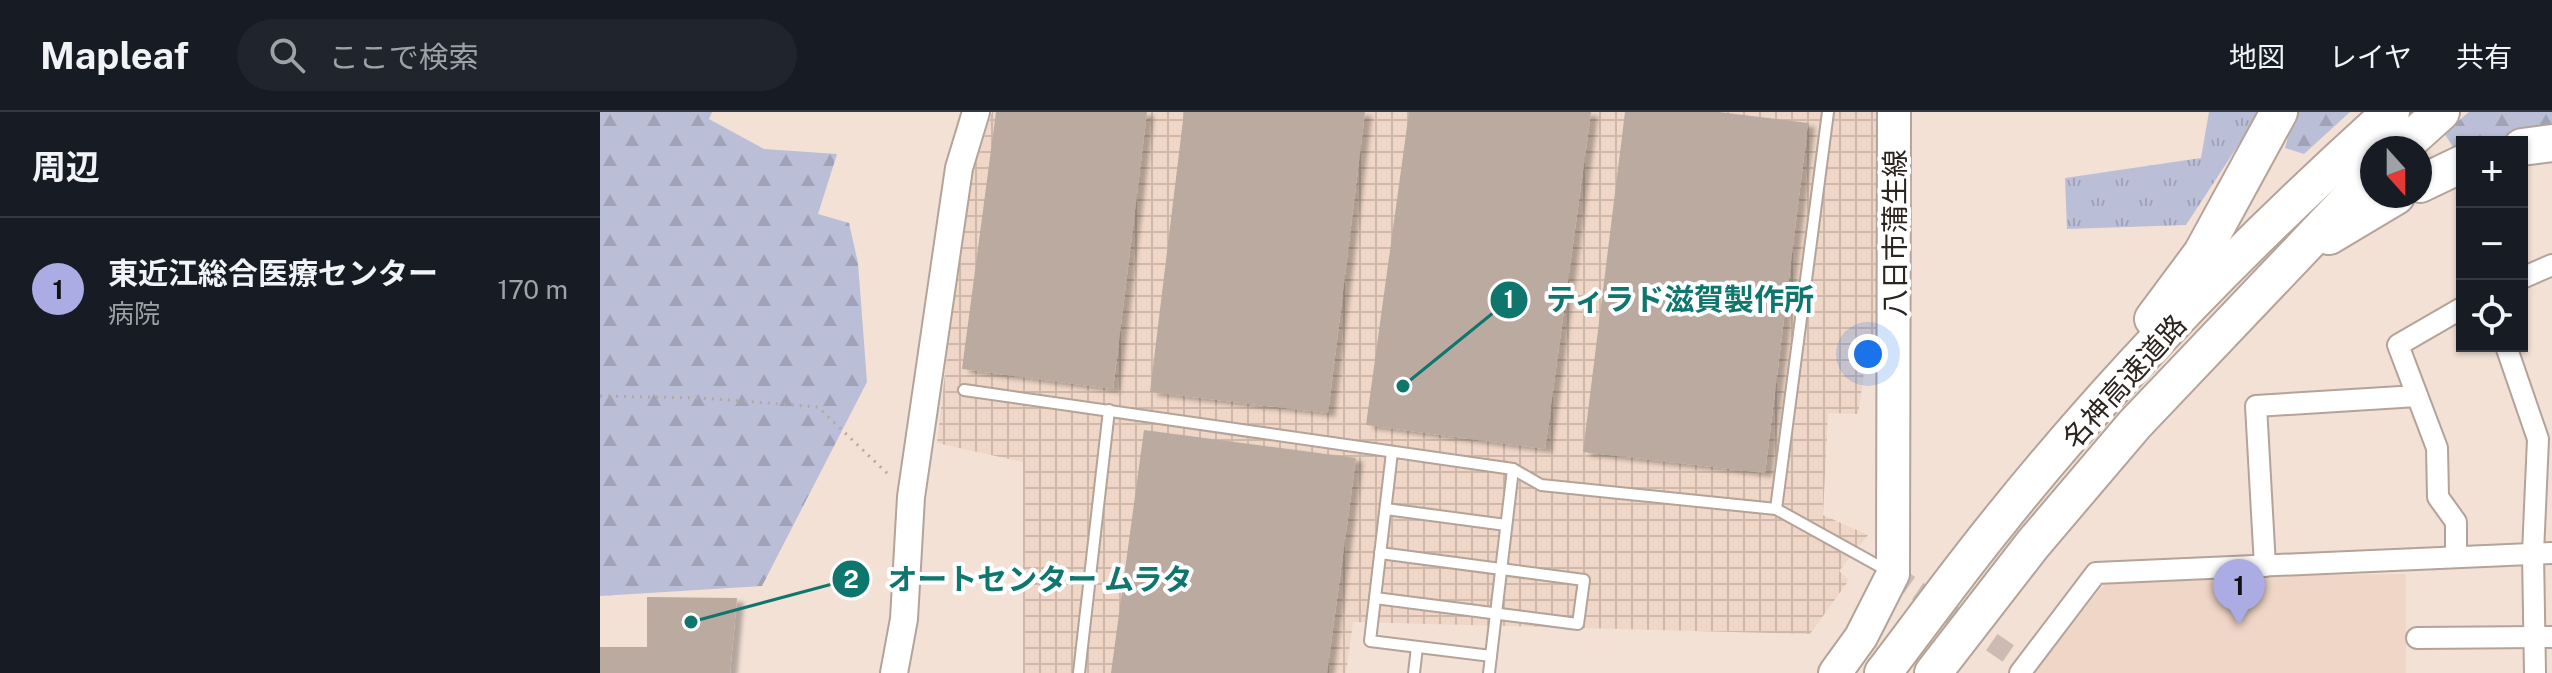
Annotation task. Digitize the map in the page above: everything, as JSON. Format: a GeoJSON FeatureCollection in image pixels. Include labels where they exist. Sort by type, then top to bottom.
{"type":"FeatureCollection","features":[{"type":"Feature","properties":{"kind":"highway"},"geometry":{"type":"LineString","coordinates":[[1883,673],[1994,512],[2146,328],[2202,253],[2279,112]]}},
{"type":"Feature","properties":{"kind":"highway","name":"名神高速道路"},"geometry":{"type":"LineString","coordinates":[[1883,673],[2002,518],[2105,398],[2214,283],[2391,112]]}},
{"type":"Feature","properties":{"kind":"highway"},"geometry":{"type":"LineString","coordinates":[[2414,136],[2441,112]]}},
{"type":"Feature","properties":{"kind":"highway"},"geometry":{"type":"LineString","coordinates":[[2528,146],[2552,143]]}},
{"type":"Feature","properties":{"kind":"highway"},"geometry":{"type":"LineString","coordinates":[[2432,178],[2456,167]]}},
{"type":"Feature","properties":{"kind":"highway","name":"名神高速道路"},"geometry":{"type":"LineString","coordinates":[[1933,673],[2033,544],[2135,424],[2276,272],[2360,187]]}},
{"type":"Feature","properties":{"kind":"highway"},"geometry":{"type":"LineString","coordinates":[[2276,272],[2377,208]]}},
{"type":"Feature","properties":{"kind":"main road","name":"八日市蒲生線"},"geometry":{"type":"LineString","coordinates":[[1835,673],[1861,637],[1893,574],[1894,112]]}},
{"type":"Feature","properties":{"kind":"street"},"geometry":{"type":"LineString","coordinates":[[894,673],[904,619],[911,497],[959,168],[976,112]]}},
{"type":"Feature","properties":{"kind":"street"},"geometry":{"type":"LineString","coordinates":[[2528,275],[2552,265]]}},
{"type":"Feature","properties":{"kind":"street"},"geometry":{"type":"LineString","coordinates":[[2456,311],[2398,345],[2437,448],[2438,497],[2456,522],[2456,557]]}},
{"type":"Feature","properties":{"kind":"street"},"geometry":{"type":"LineString","coordinates":[[2509,352],[2545,438],[2543,637],[2535,673]]}},
{"type":"Feature","properties":{"kind":"street"},"geometry":{"type":"LineString","coordinates":[[2265,566],[2256,406],[2417,396]]}},
{"type":"Feature","properties":{"kind":"street"},"geometry":{"type":"LineString","coordinates":[[2020,673],[2096,573],[2543,553]]}},
{"type":"Feature","properties":{"kind":"street"},"geometry":{"type":"LineString","coordinates":[[2417,638],[2543,637]]}},
{"type":"Feature","properties":{"kind":"lane"},"geometry":{"type":"LineString","coordinates":[[1776,509],[1828,112]]}},
{"type":"Feature","properties":{"kind":"lane"},"geometry":{"type":"LineString","coordinates":[[964,390],[1513,469],[1541,485],[1776,509],[1893,574]]}},
{"type":"Feature","properties":{"kind":"lane"},"geometry":{"type":"LineString","coordinates":[[1079,673],[1109,410]]}},
{"type":"Feature","properties":{"kind":"lane"},"geometry":{"type":"LineString","coordinates":[[1392,452],[1370,641],[1491,656]]}},
{"type":"Feature","properties":{"kind":"lane"},"geometry":{"type":"LineString","coordinates":[[1489,673],[1513,469]]}},
{"type":"Feature","properties":{"kind":"lane"},"geometry":{"type":"LineString","coordinates":[[1386,509],[1506,525]]}},
{"type":"Feature","properties":{"kind":"lane"},"geometry":{"type":"LineString","coordinates":[[1375,598],[1578,624],[1584,580],[1380,553]]}},
{"type":"Feature","properties":{"kind":"lane"},"geometry":{"type":"LineString","coordinates":[[1414,673],[1417,647]]}},
{"type":"Feature","properties":{"kind":"path"},"geometry":{"type":"LineString","coordinates":[[600,396],[702,398],[818,407],[911,497]]}},
{"type":"Feature","properties":{"kind":"shaded area"},"geometry":{"type":"Polygon","coordinates":[[[992,112],[1895,112],[1898,358],[1866,360],[1858,414],[1828,413],[1823,515],[1868,535],[1839,571],[1849,580],[1810,634],[1353,622],[1346,673],[1023,673],[1023,462],[937,443],[965,198],[992,112]]]}},
{"type":"Feature","properties":{"kind":"shaded area"},"geometry":{"type":"Polygon","coordinates":[[[2406,574],[2406,673],[2033,673],[2109,578],[2406,574]]]}},
{"type":"Feature","properties":{"kind":"green space"},"geometry":{"type":"Polygon","coordinates":[[[600,112],[712,112],[709,119],[764,149],[837,154],[818,214],[849,223],[858,263],[867,382],[762,586],[600,596],[600,112]]]}},
{"type":"Feature","properties":{"kind":"green space"},"geometry":{"type":"Polygon","coordinates":[[[2209,112],[2260,112],[2186,225],[2067,229],[2065,178],[2201,158],[2209,112]]]}},
{"type":"Feature","properties":{"kind":"green space"},"geometry":{"type":"Polygon","coordinates":[[[2295,112],[2350,112],[2304,154],[2285,148],[2295,112]]]}},
{"type":"Feature","properties":{"kind":"green space"},"geometry":{"type":"Polygon","coordinates":[[[2469,112],[2552,112],[2552,131],[2510,136],[2456,136],[2456,151],[2444,133],[2469,112]]]}},
{"type":"Feature","properties":{"kind":"building"},"geometry":{"type":"Polygon","coordinates":[[[996,112],[1147,112],[1113,389],[962,369],[996,112]]]}},
{"type":"Feature","properties":{"kind":"building"},"geometry":{"type":"Polygon","coordinates":[[[1184,112],[1365,112],[1328,413],[1150,392],[1184,112]]]}},
{"type":"Feature","properties":{"kind":"building"},"geometry":{"type":"Polygon","coordinates":[[[1409,112],[1591,112],[1545,449],[1366,425],[1409,112]]]}},
{"type":"Feature","properties":{"kind":"building"},"geometry":{"type":"Polygon","coordinates":[[[1625,112],[1719,112],[1808,123],[1765,473],[1583,452],[1625,112]]]}},
{"type":"Feature","properties":{"kind":"building"},"geometry":{"type":"Polygon","coordinates":[[[1144,430],[1356,458],[1327,673],[1111,673],[1144,430]]]}},
{"type":"Feature","properties":{"kind":"building"},"geometry":{"type":"Polygon","coordinates":[[[647,597],[737,598],[730,673],[600,673],[600,647],[647,647],[647,597]]]}},
{"type":"Feature","properties":{"kind":"tunnel"},"geometry":{"type":"LineString","coordinates":[[1893,574],[2025,665]]}},
{"type":"Feature","properties":{"kind":"place","name":"ティラド滋賀製作所"},"geometry":{"type":"Point","coordinates":[1403,386]}},
{"type":"Feature","properties":{"kind":"place","name":"オートセンター ムラタ"},"geometry":{"type":"Point","coordinates":[691,622]}},
{"type":"Feature","properties":{"kind":"place","name":"東近江総合医療センター"},"geometry":{"type":"Point","coordinates":[2239,625]}}]}
